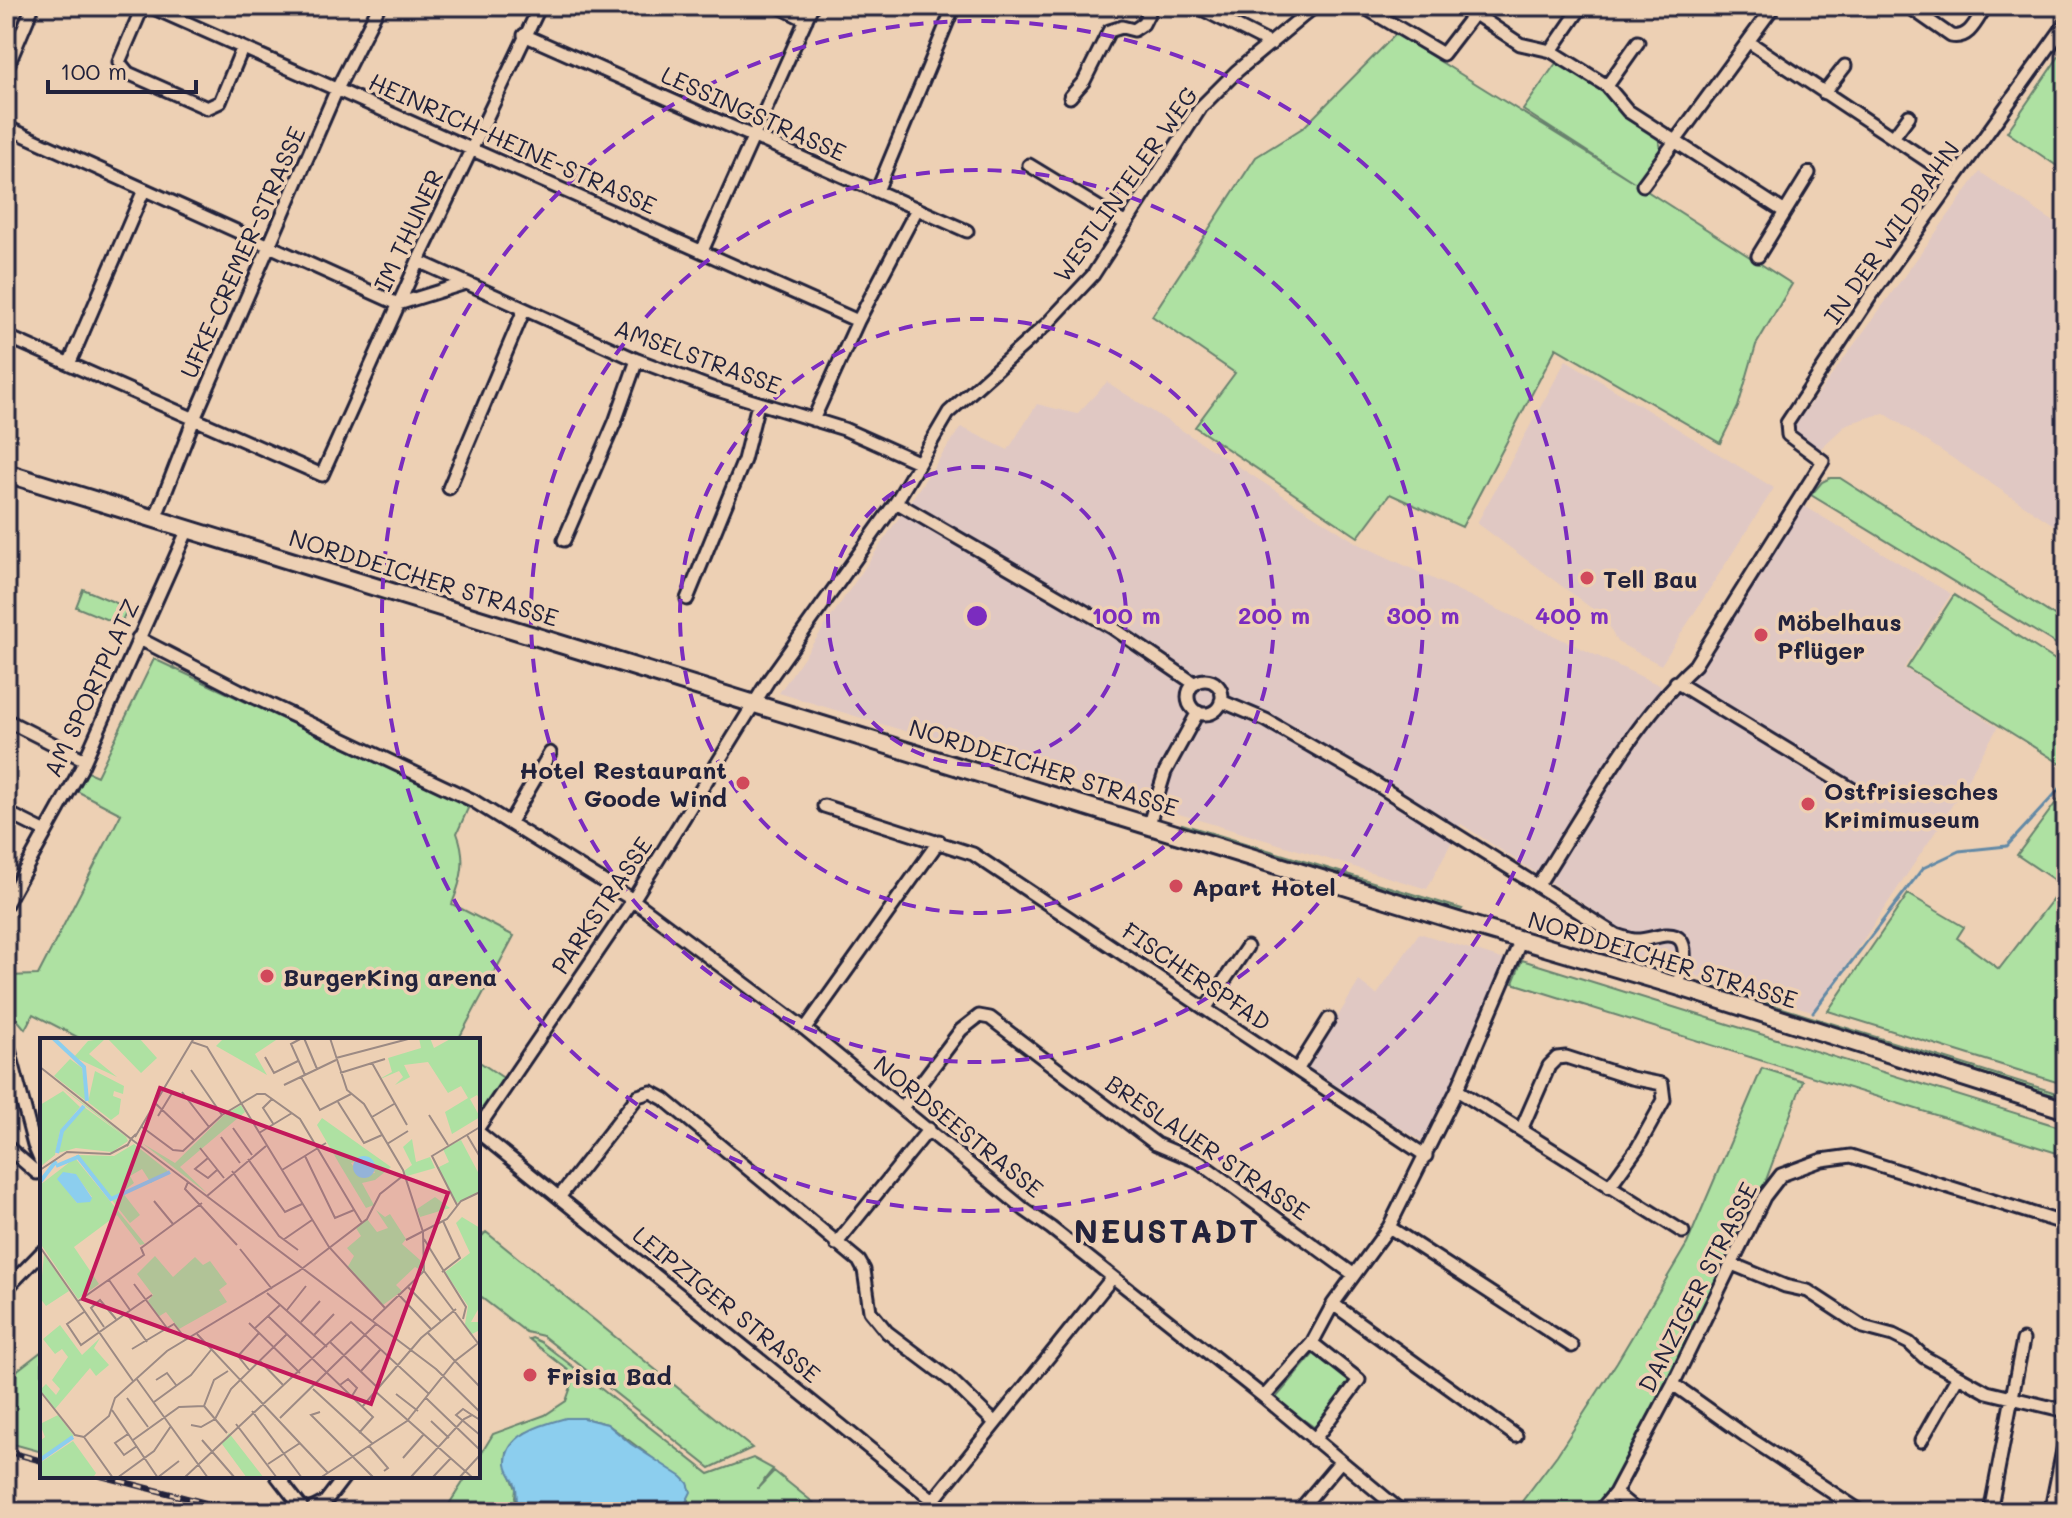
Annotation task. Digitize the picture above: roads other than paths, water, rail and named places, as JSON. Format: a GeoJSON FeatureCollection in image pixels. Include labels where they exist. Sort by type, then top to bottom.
{"type":"FeatureCollection","features":[{"type":"Feature","properties":{"kind":"main road","name":"NORDDEICHER STRASSE"},"geometry":{"type":"LineString","coordinates":[[6,473],[1677,986],[2066,1110]]}},
{"type":"Feature","properties":{"kind":"main road"},"geometry":{"type":"LineString","coordinates":[[2053,1512],[2066,1448]]}},
{"type":"Feature","properties":{"kind":"street"},"geometry":{"type":"LineString","coordinates":[[6,70],[33,6]]}},
{"type":"Feature","properties":{"kind":"street"},"geometry":{"type":"LineString","coordinates":[[146,6],[119,62],[128,73],[207,108],[220,102],[242,49]]}},
{"type":"Feature","properties":{"kind":"street","name":"HEINRICH-HEINE-STRASSE"},"geometry":{"type":"LineString","coordinates":[[146,6],[858,321]]}},
{"type":"Feature","properties":{"kind":"street","name":"UFKE-CREMER-STRASSE"},"geometry":{"type":"LineString","coordinates":[[155,519],[194,419],[337,89],[379,6]]}},
{"type":"Feature","properties":{"kind":"street","name":"IM THUNER"},"geometry":{"type":"LineString","coordinates":[[194,419],[322,475],[398,304],[540,6]]}},
{"type":"Feature","properties":{"kind":"street"},"geometry":{"type":"LineString","coordinates":[[778,6],[806,20]]}},
{"type":"Feature","properties":{"kind":"street"},"geometry":{"type":"LineString","coordinates":[[702,251],[812,6]]}},
{"type":"Feature","properties":{"kind":"street"},"geometry":{"type":"LineString","coordinates":[[877,191],[954,6]]}},
{"type":"Feature","properties":{"kind":"street"},"geometry":{"type":"LineString","coordinates":[[1070,97],[1084,81],[1109,31],[1122,27],[1134,30],[1143,24],[1152,6]]}},
{"type":"Feature","properties":{"kind":"street"},"geometry":{"type":"LineString","coordinates":[[1196,6],[1271,44]]}},
{"type":"Feature","properties":{"kind":"street","name":"WESTLINTELER WEG"},"geometry":{"type":"LineString","coordinates":[[754,704],[896,502],[949,412],[1078,293],[1093,275],[1201,107],[1237,71],[1315,6]]}},
{"type":"Feature","properties":{"kind":"street"},"geometry":{"type":"LineString","coordinates":[[1362,6],[1443,54],[1478,10],[1520,44],[1551,51],[1607,86],[1628,111],[1785,212]]}},
{"type":"Feature","properties":{"kind":"street"},"geometry":{"type":"LineString","coordinates":[[1551,51],[1582,6]]}},
{"type":"Feature","properties":{"kind":"street"},"geometry":{"type":"LineString","coordinates":[[1908,6],[1951,36],[1959,37],[1967,34],[1986,6]]}},
{"type":"Feature","properties":{"kind":"street"},"geometry":{"type":"LineString","coordinates":[[1643,185],[1749,42],[1768,8]]}},
{"type":"Feature","properties":{"kind":"street","name":"IN DER WILDBAHN"},"geometry":{"type":"LineString","coordinates":[[1676,682],[1695,665],[1823,461],[1788,435],[1787,423],[1870,297],[2066,23]]}},
{"type":"Feature","properties":{"kind":"street","name":"LESSINGSTRASSE"},"geometry":{"type":"LineString","coordinates":[[524,35],[967,231]]}},
{"type":"Feature","properties":{"kind":"street"},"geometry":{"type":"LineString","coordinates":[[1607,86],[1638,42]]}},
{"type":"Feature","properties":{"kind":"street"},"geometry":{"type":"LineString","coordinates":[[1749,42],[1955,179]]}},
{"type":"Feature","properties":{"kind":"street"},"geometry":{"type":"LineString","coordinates":[[1824,93],[1845,66]]}},
{"type":"Feature","properties":{"kind":"street"},"geometry":{"type":"LineString","coordinates":[[1894,136],[1909,116]]}},
{"type":"Feature","properties":{"kind":"street"},"geometry":{"type":"LineString","coordinates":[[6,127],[398,304],[466,283]]}},
{"type":"Feature","properties":{"kind":"street"},"geometry":{"type":"LineString","coordinates":[[1029,165],[1126,224]]}},
{"type":"Feature","properties":{"kind":"street"},"geometry":{"type":"LineString","coordinates":[[1758,256],[1809,173]]}},
{"type":"Feature","properties":{"kind":"street"},"geometry":{"type":"LineString","coordinates":[[70,362],[144,190]]}},
{"type":"Feature","properties":{"kind":"street"},"geometry":{"type":"LineString","coordinates":[[813,420],[858,321],[917,209]]}},
{"type":"Feature","properties":{"kind":"street","name":"AMSELSTRASSE"},"geometry":{"type":"LineString","coordinates":[[418,261],[637,360],[758,404],[844,429],[918,462]]}},
{"type":"Feature","properties":{"kind":"street"},"geometry":{"type":"LineString","coordinates":[[449,488],[524,310]]}},
{"type":"Feature","properties":{"kind":"street"},"geometry":{"type":"LineString","coordinates":[[6,336],[194,419]]}},
{"type":"Feature","properties":{"kind":"street"},"geometry":{"type":"LineString","coordinates":[[564,540],[615,422],[637,360]]}},
{"type":"Feature","properties":{"kind":"street"},"geometry":{"type":"LineString","coordinates":[[687,599],[744,460],[758,404]]}},
{"type":"Feature","properties":{"kind":"street"},"geometry":{"type":"LineString","coordinates":[[896,502],[1113,628],[1195,684]]}},
{"type":"Feature","properties":{"kind":"street","name":"AM SPORTPLATZ"},"geometry":{"type":"LineString","coordinates":[[6,904],[85,760],[188,529]]}},
{"type":"Feature","properties":{"kind":"street","name":"NORDSEESTRASSE"},"geometry":{"type":"LineString","coordinates":[[138,638],[265,703],[472,800],[633,900],[805,1029],[961,1158],[1264,1397],[1402,1512]]}},
{"type":"Feature","properties":{"kind":"street"},"geometry":{"type":"LineString","coordinates":[[1202,681],[1214,683],[1221,691],[1221,701],[1212,713],[1198,712],[1188,699],[1195,684],[1202,681]]}},
{"type":"Feature","properties":{"kind":"street"},"geometry":{"type":"LineString","coordinates":[[1538,885],[1641,726],[1676,682],[1852,789]]}},
{"type":"Feature","properties":{"kind":"street"},"geometry":{"type":"LineString","coordinates":[[1221,701],[1283,729],[1616,935],[1632,940],[1672,935],[1679,939],[1685,959],[1677,986]]}},
{"type":"Feature","properties":{"kind":"street","name":"PARKSTRASSE"},"geometry":{"type":"LineString","coordinates":[[480,1127],[633,900],[754,704]]}},
{"type":"Feature","properties":{"kind":"street"},"geometry":{"type":"LineString","coordinates":[[1149,824],[1165,772],[1198,712]]}},
{"type":"Feature","properties":{"kind":"street"},"geometry":{"type":"LineString","coordinates":[[6,720],[85,760]]}},
{"type":"Feature","properties":{"kind":"street"},"geometry":{"type":"LineString","coordinates":[[510,822],[550,753]]}},
{"type":"Feature","properties":{"kind":"street","name":"FISCHERSPFAD"},"geometry":{"type":"LineString","coordinates":[[824,806],[973,854],[1426,1156]]}},
{"type":"Feature","properties":{"kind":"street"},"geometry":{"type":"LineString","coordinates":[[6,812],[46,832]]}},
{"type":"Feature","properties":{"kind":"street"},"geometry":{"type":"LineString","coordinates":[[805,1029],[939,841]]}},
{"type":"Feature","properties":{"kind":"street"},"geometry":{"type":"LineString","coordinates":[[1264,1397],[1312,1343],[1333,1304],[1389,1227],[1457,1090],[1521,940]]}},
{"type":"Feature","properties":{"kind":"street"},"geometry":{"type":"LineString","coordinates":[[1205,1009],[1247,947]]}},
{"type":"Feature","properties":{"kind":"street","name":"BRESLAUER STRASSE"},"geometry":{"type":"LineString","coordinates":[[902,1108],[961,1030],[979,1016],[990,1018],[1156,1144],[1199,1162],[1353,1274]]}},
{"type":"Feature","properties":{"kind":"street"},"geometry":{"type":"LineString","coordinates":[[1297,1070],[1329,1019]]}},
{"type":"Feature","properties":{"kind":"street"},"geometry":{"type":"LineString","coordinates":[[6,1038],[40,1159]]}},
{"type":"Feature","properties":{"kind":"street"},"geometry":{"type":"LineString","coordinates":[[1521,1130],[1549,1066],[1557,1058],[1566,1057],[1631,1078],[1662,1084],[1664,1100],[1638,1147],[1609,1187]]}},
{"type":"Feature","properties":{"kind":"street"},"geometry":{"type":"LineString","coordinates":[[1457,1090],[1683,1232]]}},
{"type":"Feature","properties":{"kind":"street"},"geometry":{"type":"LineString","coordinates":[[560,1196],[638,1096],[651,1092],[664,1099],[859,1261],[864,1270],[870,1311],[887,1332],[952,1381],[994,1422]]}},
{"type":"Feature","properties":{"kind":"street"},"geometry":{"type":"LineString","coordinates":[[836,1244],[929,1129]]}},
{"type":"Feature","properties":{"kind":"street","name":"LEIPZIGER STRASSE"},"geometry":{"type":"LineString","coordinates":[[480,1132],[948,1512]]}},
{"type":"Feature","properties":{"kind":"street"},"geometry":{"type":"LineString","coordinates":[[6,1146],[37,1173],[40,1172]]}},
{"type":"Feature","properties":{"kind":"street","name":"DANZIGER STRASSE"},"geometry":{"type":"LineString","coordinates":[[1599,1512],[1615,1493],[1673,1384],[1764,1197],[1781,1175],[1836,1156],[1860,1158],[2066,1224]]}},
{"type":"Feature","properties":{"kind":"street"},"geometry":{"type":"LineString","coordinates":[[1389,1227],[1572,1346]]}},
{"type":"Feature","properties":{"kind":"street"},"geometry":{"type":"LineString","coordinates":[[6,1289],[40,1254]]}},
{"type":"Feature","properties":{"kind":"street"},"geometry":{"type":"LineString","coordinates":[[1732,1264],[1785,1286],[1808,1291],[1863,1327],[1909,1343],[1924,1357],[1987,1392],[2066,1411]]}},
{"type":"Feature","properties":{"kind":"street"},"geometry":{"type":"LineString","coordinates":[[924,1512],[1112,1278]]}},
{"type":"Feature","properties":{"kind":"street"},"geometry":{"type":"LineString","coordinates":[[1333,1304],[1516,1436]]}},
{"type":"Feature","properties":{"kind":"street"},"geometry":{"type":"LineString","coordinates":[[1990,1512],[2023,1340]]}},
{"type":"Feature","properties":{"kind":"street"},"geometry":{"type":"LineString","coordinates":[[1312,1343],[1359,1380],[1314,1440]]}},
{"type":"Feature","properties":{"kind":"street"},"geometry":{"type":"LineString","coordinates":[[1921,1441],[1958,1376]]}},
{"type":"Feature","properties":{"kind":"street"},"geometry":{"type":"LineString","coordinates":[[1673,1384],[1862,1512]]}},
{"type":"Feature","properties":{"kind":"street"},"geometry":{"type":"LineString","coordinates":[[1298,1512],[1340,1462]]}},
{"type":"Feature","properties":{"kind":"street"},"geometry":{"type":"LineString","coordinates":[[279,1478],[306,1512],[324,1507],[344,1478]]}},
{"type":"Feature","properties":{"kind":"street"},"geometry":{"type":"LineString","coordinates":[[1615,1493],[1638,1512]]}},
{"type":"Feature","properties":{"kind":"water"},"geometry":{"type":"Polygon","coordinates":[[[566,1418],[583,1418],[607,1424],[631,1444],[682,1477],[691,1492],[681,1512],[519,1512],[516,1487],[506,1464],[511,1445],[527,1432],[566,1418]]]}},
{"type":"Feature","properties":{"kind":"waterway"},"geometry":{"type":"LineString","coordinates":[[1813,1012],[1923,868],[1959,851],[2007,846],[2066,782]]}},
{"type":"Feature","properties":{"kind":"railway"},"geometry":{"type":"LineString","coordinates":[[6,1451],[40,1460]]}},
{"type":"Feature","properties":{"kind":"railway"},"geometry":{"type":"LineString","coordinates":[[109,1478],[241,1512]]}},
{"type":"Feature","properties":{"kind":"place","name":"Tell Bau"},"geometry":{"type":"Point","coordinates":[1587,578]}},
{"type":"Feature","properties":{"kind":"place","name":"Möbelhaus Pflüger"},"geometry":{"type":"Point","coordinates":[1761,635]}},
{"type":"Feature","properties":{"kind":"place","name":"Hotel Restaurant Goode Wind"},"geometry":{"type":"Point","coordinates":[743,783]}},
{"type":"Feature","properties":{"kind":"place","name":"Ostfrisiesches Krimimuseum"},"geometry":{"type":"Point","coordinates":[1808,804]}},
{"type":"Feature","properties":{"kind":"place","name":"Apart Hotel"},"geometry":{"type":"Point","coordinates":[1176,886]}},
{"type":"Feature","properties":{"kind":"place","name":"BurgerKing arena"},"geometry":{"type":"Point","coordinates":[267,976]}},
{"type":"Feature","properties":{"kind":"place","name":"Frisia Bad"},"geometry":{"type":"Point","coordinates":[530,1375]}},
{"type":"Feature","properties":{"kind":"district","name":"NEUSTADT"},"geometry":{"type":"Point","coordinates":[1167,1230]}}]}
